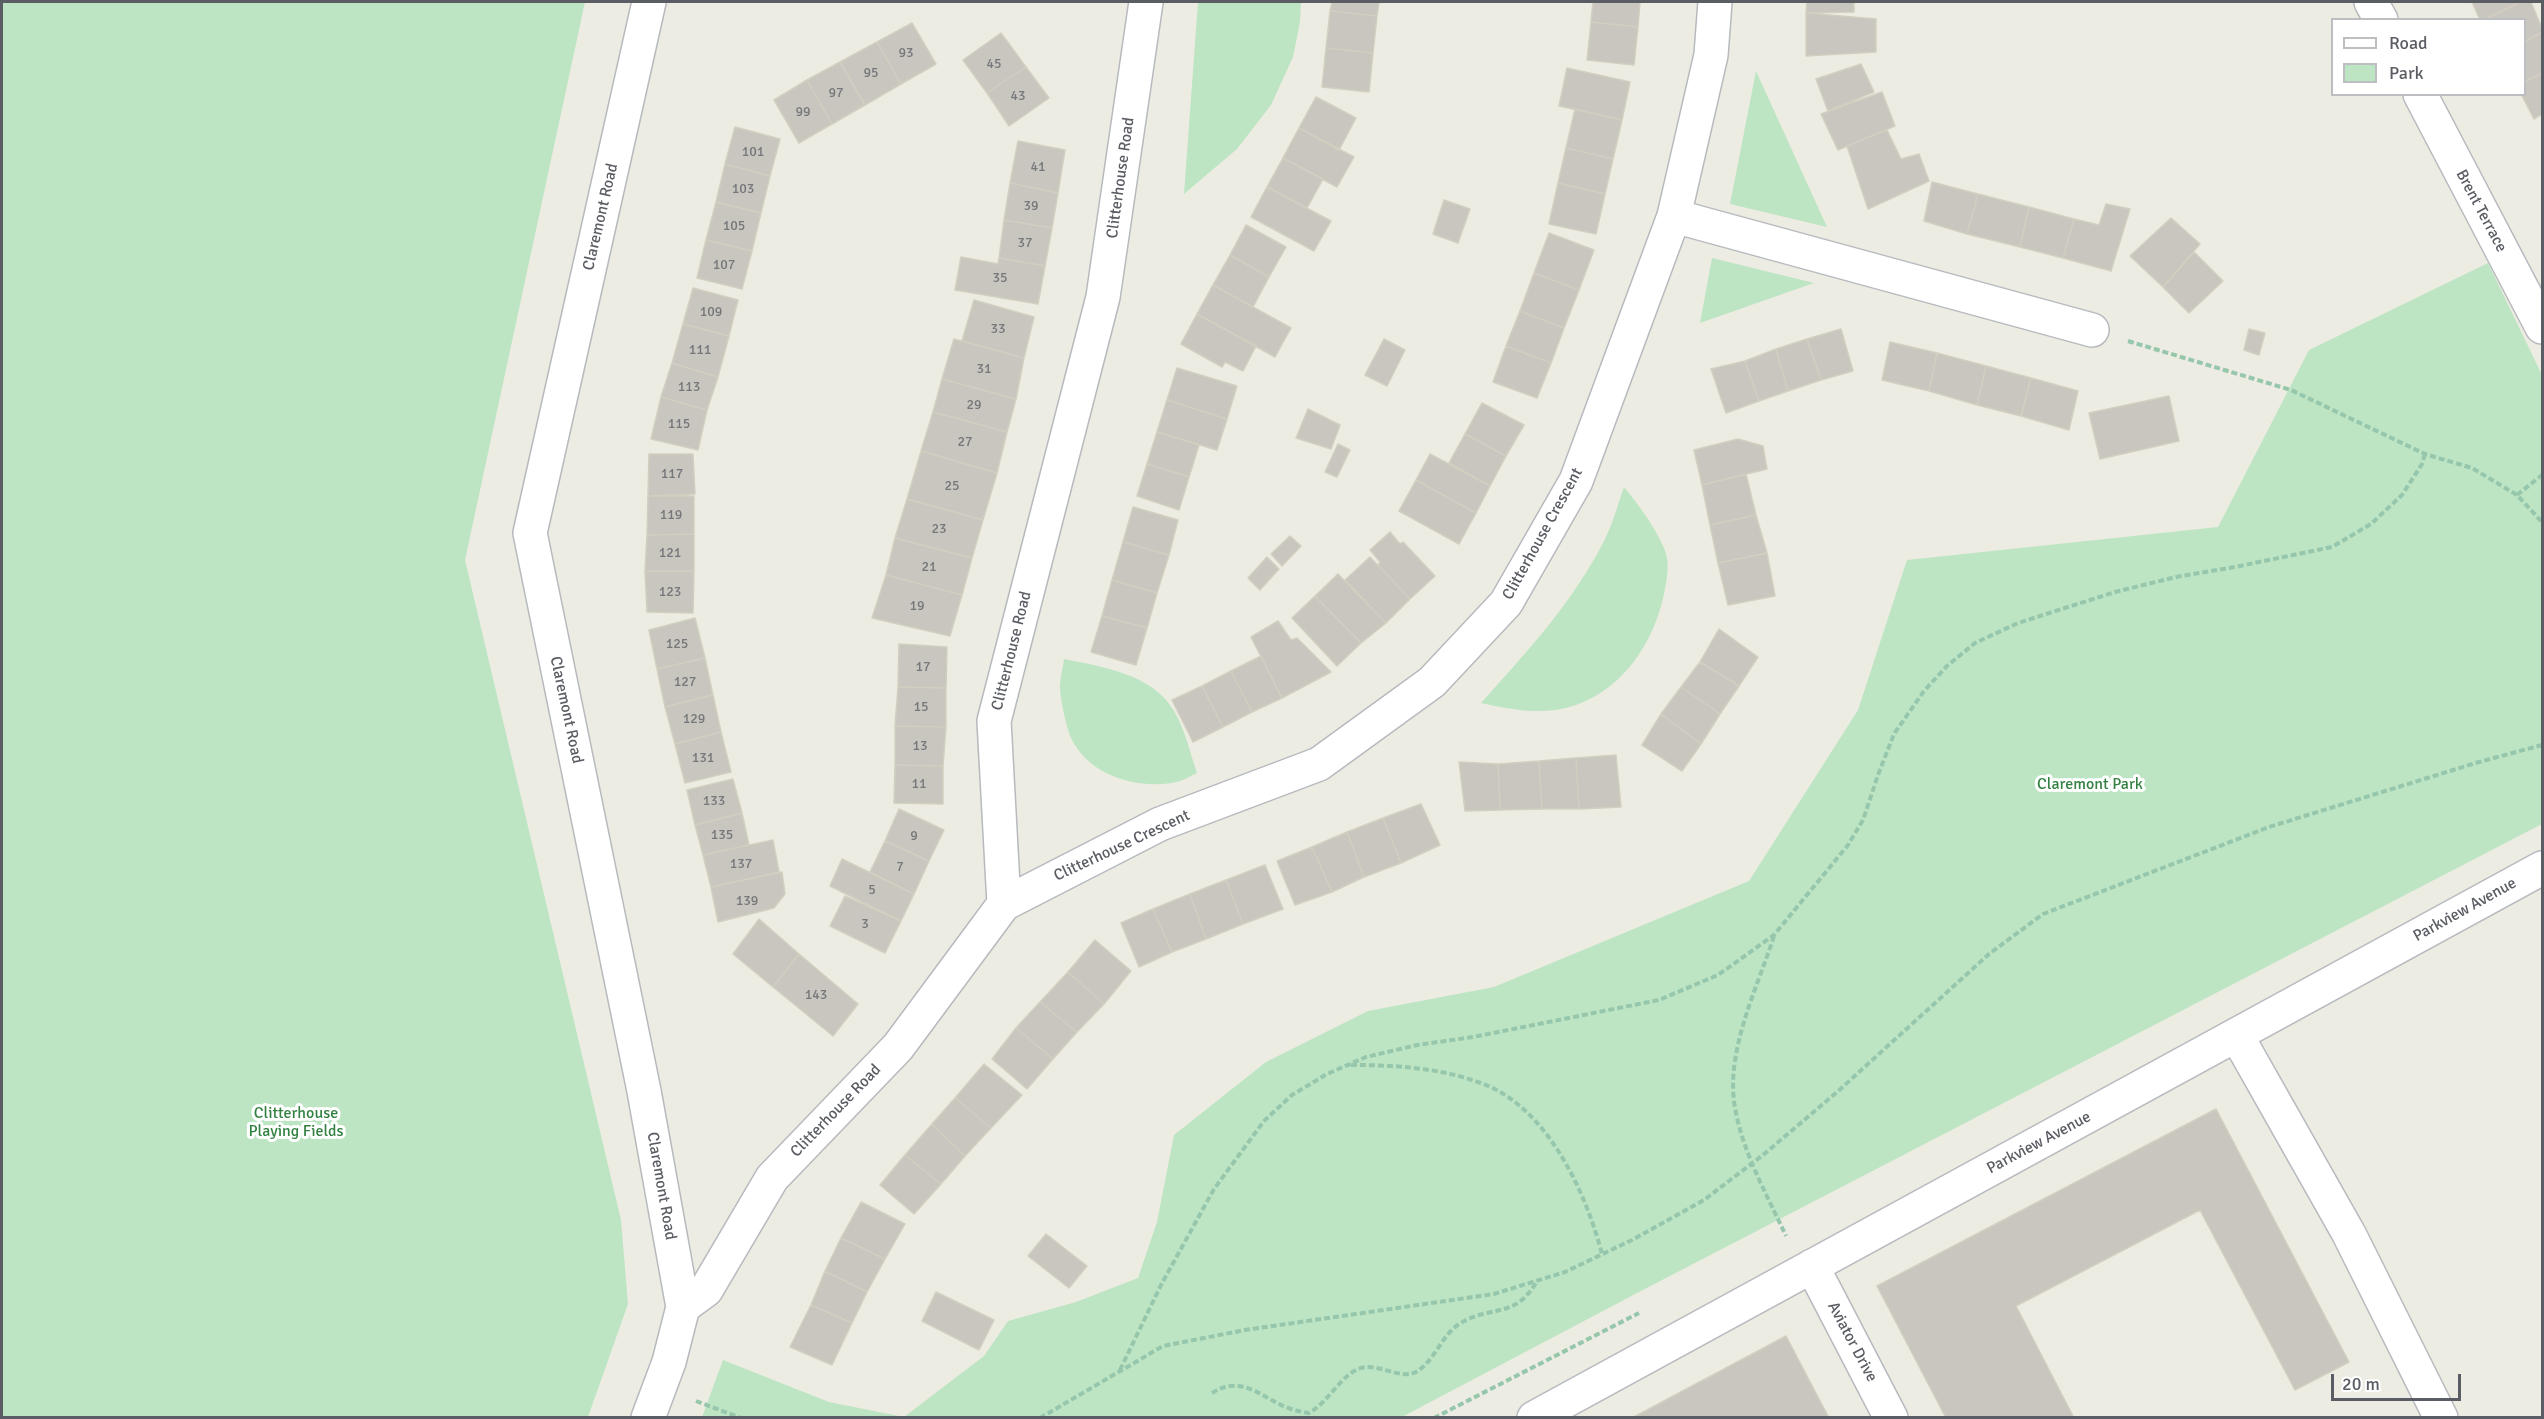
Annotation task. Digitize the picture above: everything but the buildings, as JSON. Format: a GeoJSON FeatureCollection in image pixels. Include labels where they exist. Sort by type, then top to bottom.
{"type":"FeatureCollection","features":[{"type":"Feature","properties":{"kind":"street","name":"Claremont Road"},"geometry":{"type":"LineString","coordinates":[[648,1418],[669,1362],[683,1307],[644,1091],[530,533],[649,2]]}},
{"type":"Feature","properties":{"kind":"street","name":"Clitterhouse Road"},"geometry":{"type":"LineString","coordinates":[[683,1307],[706,1290],[772,1178],[898,1047],[1004,904],[994,721],[1103,297],[1146,2]]}},
{"type":"Feature","properties":{"kind":"street","name":"Clitterhouse Crescent"},"geometry":{"type":"LineString","coordinates":[[1004,904],[1160,824],[1319,764],[1432,682],[1506,603],[1576,481],[1674,216],[1711,55],[1715,2]]}},
{"type":"Feature","properties":{"kind":"street"},"geometry":{"type":"LineString","coordinates":[[2371,2],[2380,18]]}},
{"type":"Feature","properties":{"kind":"street","name":"Brent Terrace"},"geometry":{"type":"LineString","coordinates":[[2421,96],[2542,327]]}},
{"type":"Feature","properties":{"kind":"street"},"geometry":{"type":"LineString","coordinates":[[1674,216],[2092,330]]}},
{"type":"Feature","properties":{"kind":"street","name":"Parkview Avenue"},"geometry":{"type":"LineString","coordinates":[[1534,1418],[2542,868]]}},
{"type":"Feature","properties":{"kind":"street"},"geometry":{"type":"LineString","coordinates":[[2237,1036],[2349,1234],[2441,1418]]}},
{"type":"Feature","properties":{"kind":"street","name":"Aviator Drive"},"geometry":{"type":"LineString","coordinates":[[1812,1266],[1891,1418]]}},
{"type":"Feature","properties":{"kind":"path"},"geometry":{"type":"LineString","coordinates":[[2092,330],[2291,390],[2425,454],[2472,468],[2517,495],[2542,522]]}},
{"type":"Feature","properties":{"kind":"path"},"geometry":{"type":"LineString","coordinates":[[1120,1370],[1161,1286],[1214,1189],[1236,1156],[1264,1121],[1292,1095],[1327,1074],[1366,1057],[1417,1045],[1484,1035],[1659,1000],[1718,975],[1774,935],[1848,844],[1863,820],[1894,734],[1924,691],[1947,666],[1975,643],[2018,623],[2115,592],[2176,576],[2235,567],[2332,547],[2371,524],[2402,495],[2422,464],[2425,454]]}},
{"type":"Feature","properties":{"kind":"path"},"geometry":{"type":"LineString","coordinates":[[2517,495],[2542,475]]}},
{"type":"Feature","properties":{"kind":"path"},"geometry":{"type":"LineString","coordinates":[[1040,1418],[1163,1346],[1245,1330],[1494,1294],[1565,1272],[1632,1240],[1704,1200],[1752,1164],[1836,1093],[1989,954],[2043,914],[2268,826],[2542,745]]}},
{"type":"Feature","properties":{"kind":"path"},"geometry":{"type":"LineString","coordinates":[[1774,935],[1742,1030],[1735,1066],[1734,1106],[1742,1138],[1752,1164],[1786,1237]]}},
{"type":"Feature","properties":{"kind":"path"},"geometry":{"type":"LineString","coordinates":[[1347,1065],[1429,1070],[1478,1083],[1507,1097],[1535,1123],[1563,1157],[1587,1208],[1602,1254]]}},
{"type":"Feature","properties":{"kind":"path"},"geometry":{"type":"LineString","coordinates":[[1212,1393],[1222,1387],[1246,1388],[1258,1391],[1289,1409],[1309,1413],[1321,1407],[1351,1374],[1362,1368],[1374,1367],[1400,1373],[1414,1373],[1426,1363],[1448,1333],[1459,1324],[1470,1318],[1519,1304],[1529,1295],[1538,1280]]}},
{"type":"Feature","properties":{"kind":"path"},"geometry":{"type":"LineString","coordinates":[[698,1392],[695,1401],[741,1418]]}},
{"type":"Feature","properties":{"kind":"green space","name":"Clitterhouse Playing Fields"},"geometry":{"type":"Polygon","coordinates":[[[2,2],[585,2],[465,560],[621,1220],[628,1304],[588,1417],[2,1417],[2,2]]]}},
{"type":"Feature","properties":{"kind":"green space"},"geometry":{"type":"Polygon","coordinates":[[[1198,2],[1301,2],[1300,22],[1293,57],[1271,105],[1237,149],[1184,194],[1198,2]]]}},
{"type":"Feature","properties":{"kind":"green space"},"geometry":{"type":"Polygon","coordinates":[[[1756,71],[1827,227],[1730,204],[1756,71]]]}},
{"type":"Feature","properties":{"kind":"green space"},"geometry":{"type":"Polygon","coordinates":[[[1712,258],[1814,283],[1700,323],[1712,258]]]}},
{"type":"Feature","properties":{"kind":"green space","name":"Claremont Park"},"geometry":{"type":"Polygon","coordinates":[[[2488,263],[2542,375],[2542,824],[1402,1417],[904,1417],[984,1356],[1008,1321],[1076,1302],[1138,1278],[1157,1222],[1174,1135],[1266,1062],[1368,1011],[1494,987],[1749,881],[1858,710],[1907,560],[2218,527],[2309,350],[2488,263]]]}},
{"type":"Feature","properties":{"kind":"green space"},"geometry":{"type":"Polygon","coordinates":[[[1624,487],[1655,531],[1665,550],[1668,562],[1666,586],[1659,612],[1644,646],[1634,661],[1609,687],[1576,705],[1552,710],[1528,711],[1481,703],[1532,645],[1579,584],[1608,533],[1624,487]]]}},
{"type":"Feature","properties":{"kind":"green space"},"geometry":{"type":"Polygon","coordinates":[[[1064,659],[1126,674],[1153,688],[1165,698],[1178,718],[1197,773],[1179,781],[1147,784],[1117,778],[1091,763],[1072,740],[1066,722],[1060,687],[1064,659]]]}},
{"type":"Feature","properties":{"kind":"green space"},"geometry":{"type":"Polygon","coordinates":[[[723,1360],[829,1402],[904,1417],[702,1417],[723,1360]]]}}]}
